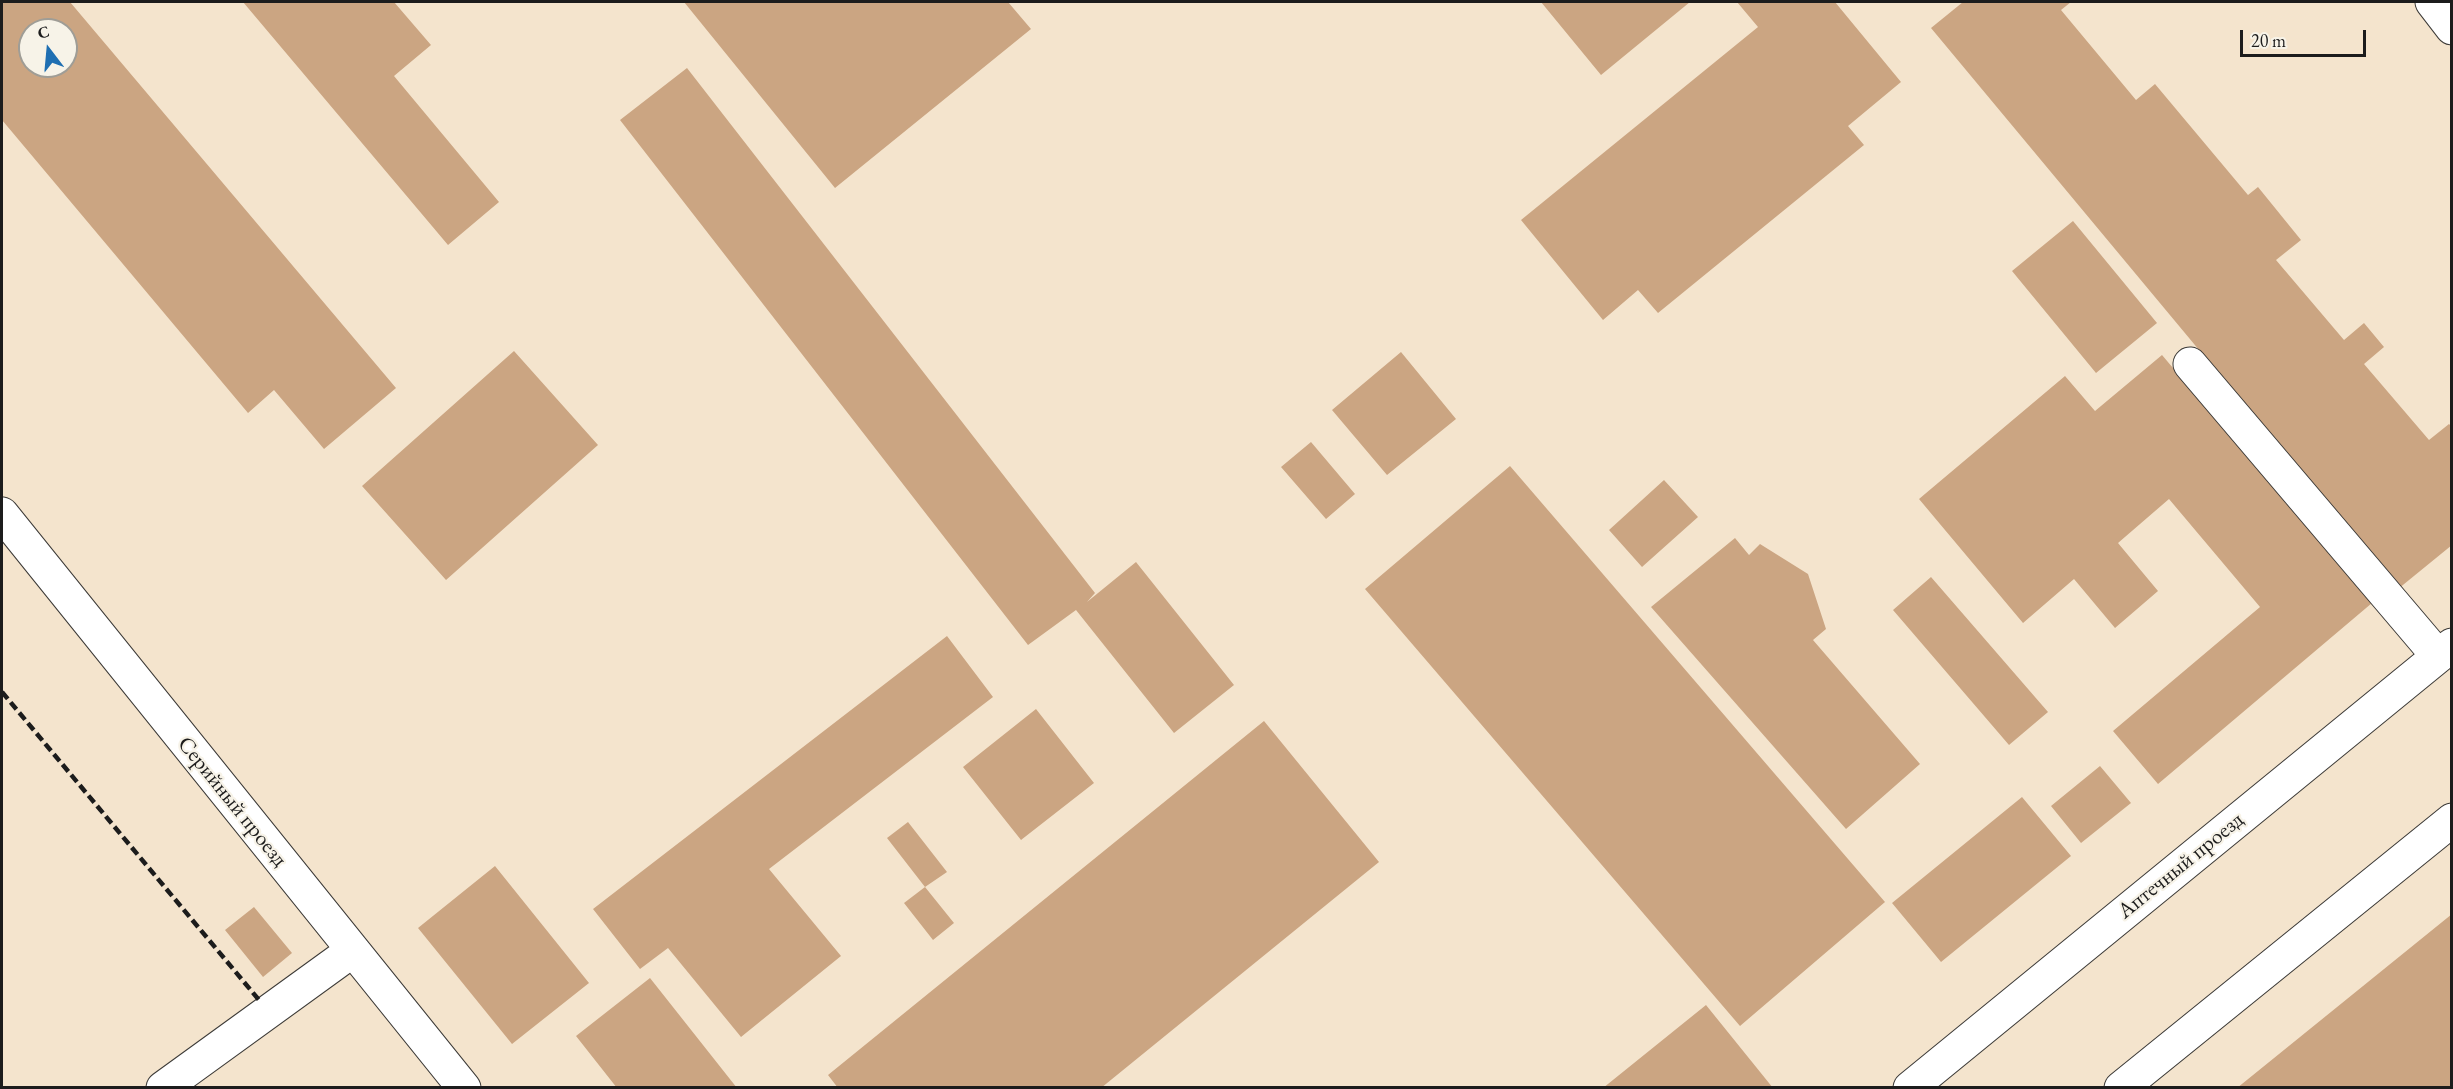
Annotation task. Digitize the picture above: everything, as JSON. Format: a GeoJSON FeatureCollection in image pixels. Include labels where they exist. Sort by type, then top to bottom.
{"type":"FeatureCollection","features":[{"type":"Feature","properties":{"kind":"street"},"geometry":{"type":"LineString","coordinates":[[2432,2],[2451,28]]}},
{"type":"Feature","properties":{"kind":"street"},"geometry":{"type":"LineString","coordinates":[[2190,364],[2445,651]]}},
{"type":"Feature","properties":{"kind":"street","name":"Серийный проезд"},"geometry":{"type":"LineString","coordinates":[[2,514],[464,1088]]}},
{"type":"Feature","properties":{"kind":"street","name":"Аптечный проезд"},"geometry":{"type":"LineString","coordinates":[[1910,1088],[2445,651]]}},
{"type":"Feature","properties":{"kind":"street"},"geometry":{"type":"LineString","coordinates":[[2121,1088],[2451,820]]}},
{"type":"Feature","properties":{"kind":"street"},"geometry":{"type":"LineString","coordinates":[[163,1088],[352,951]]}},
{"type":"Feature","properties":{"kind":"building"},"geometry":{"type":"Polygon","coordinates":[[[2,2],[70,2],[396,388],[324,449],[274,390],[248,413],[2,120],[2,2]]]}},
{"type":"Feature","properties":{"kind":"building"},"geometry":{"type":"Polygon","coordinates":[[[243,2],[394,2],[431,45],[394,76],[499,202],[448,245],[243,2]]]}},
{"type":"Feature","properties":{"kind":"building"},"geometry":{"type":"Polygon","coordinates":[[[684,2],[1008,2],[1031,29],[835,188],[684,2]]]}},
{"type":"Feature","properties":{"kind":"building"},"geometry":{"type":"Polygon","coordinates":[[[1541,2],[1690,2],[1601,75],[1541,2]]]}},
{"type":"Feature","properties":{"kind":"building"},"geometry":{"type":"Polygon","coordinates":[[[1737,2],[1835,2],[1901,82],[1848,126],[1864,145],[1658,313],[1638,290],[1603,320],[1521,220],[1758,27],[1737,2]]]}},
{"type":"Feature","properties":{"kind":"building"},"geometry":{"type":"Polygon","coordinates":[[[1963,2],[2071,2],[2061,10],[2136,100],[2155,84],[2248,195],[2258,187],[2301,240],[2276,260],[2344,340],[2364,323],[2384,347],[2364,364],[2429,440],[2449,424],[2452,427],[2452,545],[2398,589],[1931,28],[1963,2]]]}},
{"type":"Feature","properties":{"kind":"building"},"geometry":{"type":"Polygon","coordinates":[[[687,68],[1095,593],[1087,602],[1136,562],[1234,685],[1174,733],[1076,610],[1028,645],[620,120],[687,68]]]}},
{"type":"Feature","properties":{"kind":"building"},"geometry":{"type":"Polygon","coordinates":[[[2073,221],[2157,323],[2096,373],[2012,271],[2073,221]]]}},
{"type":"Feature","properties":{"kind":"building"},"geometry":{"type":"Polygon","coordinates":[[[514,351],[598,445],[446,580],[362,486],[514,351]]]}},
{"type":"Feature","properties":{"kind":"building"},"geometry":{"type":"Polygon","coordinates":[[[1401,352],[1456,419],[1387,475],[1332,410],[1401,352]]]}},
{"type":"Feature","properties":{"kind":"building"},"geometry":{"type":"Polygon","coordinates":[[[2162,355],[2372,603],[2158,784],[2113,731],[2260,607],[2169,499],[2118,543],[2158,591],[2115,628],[2074,579],[2023,623],[1919,499],[2065,376],[2095,411],[2162,355]]]}},
{"type":"Feature","properties":{"kind":"building"},"geometry":{"type":"Polygon","coordinates":[[[1311,442],[1355,494],[1326,519],[1281,467],[1311,442]]]}},
{"type":"Feature","properties":{"kind":"building"},"geometry":{"type":"Polygon","coordinates":[[[1510,466],[1885,902],[1740,1026],[1365,589],[1510,466]]]}},
{"type":"Feature","properties":{"kind":"building"},"geometry":{"type":"Polygon","coordinates":[[[1664,480],[1698,517],[1642,567],[1609,530],[1664,480]]]}},
{"type":"Feature","properties":{"kind":"building"},"geometry":{"type":"Polygon","coordinates":[[[1735,538],[1749,555],[1760,544],[1808,574],[1826,629],[1813,640],[1920,764],[1846,829],[1651,607],[1735,538]]]}},
{"type":"Feature","properties":{"kind":"building"},"geometry":{"type":"Polygon","coordinates":[[[1931,577],[2048,712],[2009,745],[1893,610],[1931,577]]]}},
{"type":"Feature","properties":{"kind":"building"},"geometry":{"type":"Polygon","coordinates":[[[947,636],[993,697],[769,869],[841,956],[741,1037],[668,948],[640,969],[593,909],[947,636]]]}},
{"type":"Feature","properties":{"kind":"building"},"geometry":{"type":"Polygon","coordinates":[[[1036,709],[1094,783],[1021,840],[963,767],[1036,709]]]}},
{"type":"Feature","properties":{"kind":"building"},"geometry":{"type":"Polygon","coordinates":[[[1264,721],[1379,862],[1101,1088],[838,1088],[828,1075],[1264,721]]]}},
{"type":"Feature","properties":{"kind":"building"},"geometry":{"type":"Polygon","coordinates":[[[2100,766],[2131,803],[2081,843],[2051,806],[2100,766]]]}},
{"type":"Feature","properties":{"kind":"building"},"geometry":{"type":"Polygon","coordinates":[[[2022,797],[2071,856],[1941,962],[1892,903],[2022,797]]]}},
{"type":"Feature","properties":{"kind":"building"},"geometry":{"type":"Polygon","coordinates":[[[908,822],[947,872],[925,887],[887,838],[908,822]]]}},
{"type":"Feature","properties":{"kind":"building"},"geometry":{"type":"Polygon","coordinates":[[[495,866],[589,983],[512,1044],[418,928],[495,866]]]}},
{"type":"Feature","properties":{"kind":"building"},"geometry":{"type":"Polygon","coordinates":[[[925,887],[954,923],[933,940],[904,903],[925,887]]]}},
{"type":"Feature","properties":{"kind":"building"},"geometry":{"type":"Polygon","coordinates":[[[254,907],[292,953],[263,977],[225,930],[254,907]]]}},
{"type":"Feature","properties":{"kind":"building"},"geometry":{"type":"Polygon","coordinates":[[[2452,914],[2452,1088],[2237,1088],[2452,914]]]}},
{"type":"Feature","properties":{"kind":"building"},"geometry":{"type":"Polygon","coordinates":[[[650,978],[737,1088],[617,1088],[576,1036],[650,978]]]}},
{"type":"Feature","properties":{"kind":"building"},"geometry":{"type":"Polygon","coordinates":[[[1706,1005],[1773,1088],[1603,1088],[1706,1005]]]}},
{"type":"Feature","properties":{"kind":"railway"},"geometry":{"type":"LineString","coordinates":[[2,692],[259,1000]]}}]}
